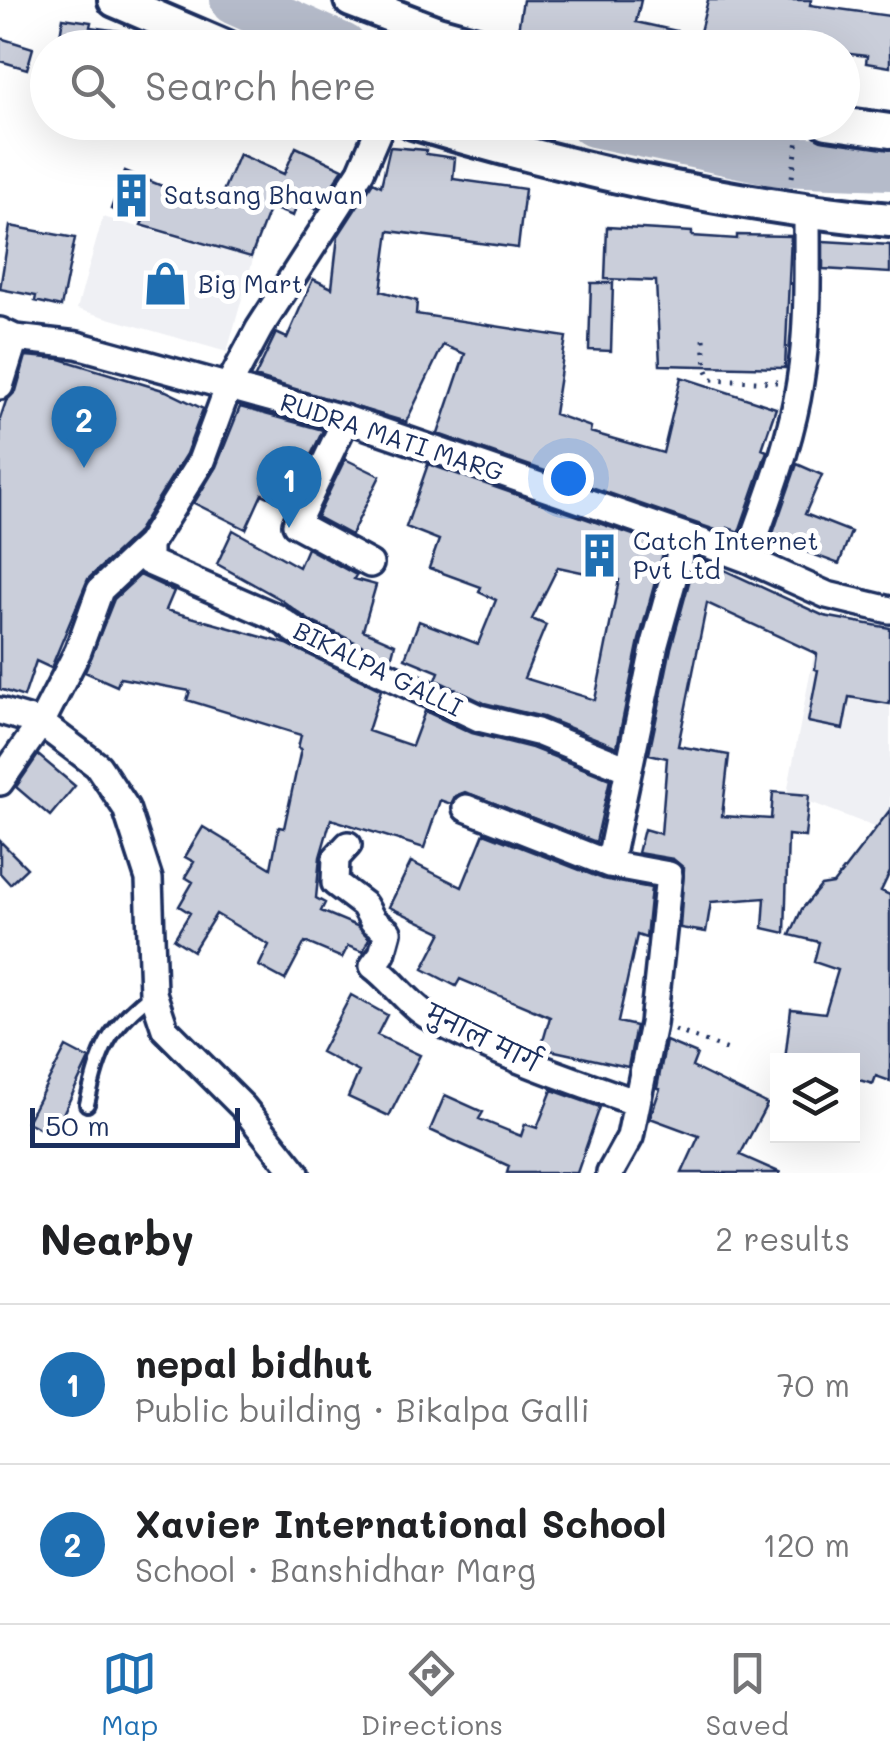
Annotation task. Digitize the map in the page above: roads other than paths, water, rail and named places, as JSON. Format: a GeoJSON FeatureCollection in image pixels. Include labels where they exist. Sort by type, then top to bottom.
{"type":"FeatureCollection","features":[{"type":"Feature","properties":{"kind":"street"},"geometry":{"type":"LineString","coordinates":[[115,0],[185,30]]}},
{"type":"Feature","properties":{"kind":"street"},"geometry":{"type":"LineString","coordinates":[[351,0],[429,30]]}},
{"type":"Feature","properties":{"kind":"street"},"geometry":{"type":"LineString","coordinates":[[860,127],[890,131]]}},
{"type":"Feature","properties":{"kind":"street"},"geometry":{"type":"LineString","coordinates":[[0,782],[41,723],[78,651],[100,590],[149,544],[200,461],[229,385],[259,329],[361,171],[374,140]]}},
{"type":"Feature","properties":{"kind":"street"},"geometry":{"type":"LineString","coordinates":[[476,140],[584,170],[797,211],[890,220]]}},
{"type":"Feature","properties":{"kind":"street"},"geometry":{"type":"LineString","coordinates":[[747,559],[785,447],[800,384],[806,326],[797,211]]}},
{"type":"Feature","properties":{"kind":"street"},"geometry":{"type":"LineString","coordinates":[[0,386],[8,334]]}},
{"type":"Feature","properties":{"kind":"street","name":"RUDRA MATI MARG"},"geometry":{"type":"LineString","coordinates":[[8,334],[77,345],[346,420],[685,536],[827,595],[890,610]]}},
{"type":"Feature","properties":{"kind":"street"},"geometry":{"type":"LineString","coordinates":[[346,420],[296,524],[370,564]]}},
{"type":"Feature","properties":{"kind":"street"},"geometry":{"type":"LineString","coordinates":[[609,864],[655,644],[685,536]]}},
{"type":"Feature","properties":{"kind":"street","name":"BIKALPA GALLI"},"geometry":{"type":"LineString","coordinates":[[149,544],[149,562],[276,616],[302,635],[479,718],[538,732],[628,769]]}},
{"type":"Feature","properties":{"kind":"street"},"geometry":{"type":"LineString","coordinates":[[0,711],[41,723],[98,766],[126,808],[149,879],[153,993],[165,1029],[242,1107],[296,1173]]}},
{"type":"Feature","properties":{"kind":"street"},"geometry":{"type":"LineString","coordinates":[[466,808],[609,864],[670,875],[653,1024],[630,1137],[610,1173]]}},
{"type":"Feature","properties":{"kind":"street","name":"मुनाल मार्ग"},"geometry":{"type":"LineString","coordinates":[[348,845],[336,858],[335,883],[364,904],[373,921],[388,932],[382,954],[373,966],[426,1016],[534,1065],[636,1103]]}},
{"type":"Feature","properties":{"kind":"lane"},"geometry":{"type":"LineString","coordinates":[[87,1104],[95,1070],[117,1022],[153,993]]}},
{"type":"Feature","properties":{"kind":"waterway"},"geometry":{"type":"LineString","coordinates":[[235,0],[302,30]]}},
{"type":"Feature","properties":{"kind":"waterway"},"geometry":{"type":"LineString","coordinates":[[679,140],[778,161],[890,165]]}},
{"type":"Feature","properties":{"kind":"place","name":"Satsang Bhawan"},"geometry":{"type":"Point","coordinates":[131,195]}},
{"type":"Feature","properties":{"kind":"place","name":"Big Mart"},"geometry":{"type":"Point","coordinates":[165,284]}},
{"type":"Feature","properties":{"kind":"place","name":"Xavier International School"},"geometry":{"type":"Point","coordinates":[84,468]}},
{"type":"Feature","properties":{"kind":"place","name":"nepal bidhut"},"geometry":{"type":"Point","coordinates":[289,528]}},
{"type":"Feature","properties":{"kind":"place","name":"Catch Internet Pvt Ltd"},"geometry":{"type":"Point","coordinates":[600,555]}}]}
